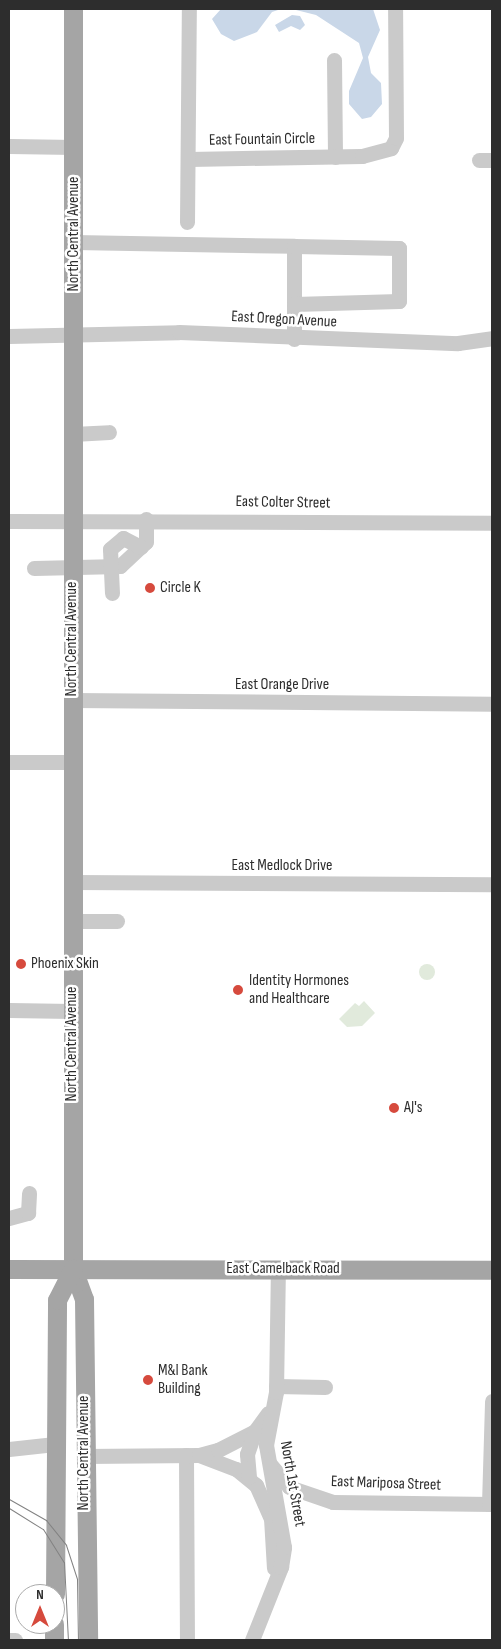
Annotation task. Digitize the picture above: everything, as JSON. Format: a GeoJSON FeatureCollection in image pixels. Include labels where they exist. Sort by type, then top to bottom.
{"type":"FeatureCollection","features":[{"type":"Feature","properties":{"kind":"main road","name":"North Central Avenue"},"geometry":{"type":"LineString","coordinates":[[73,9],[73,1268],[84,1300],[84,1456],[88,1640]]}},
{"type":"Feature","properties":{"kind":"main road","name":"East Camelback Road"},"geometry":{"type":"LineString","coordinates":[[9,1268],[492,1270]]}},
{"type":"Feature","properties":{"kind":"main road","name":"North Central Avenue"},"geometry":{"type":"LineString","coordinates":[[55,1584],[57,1300],[73,1268]]}},
{"type":"Feature","properties":{"kind":"street"},"geometry":{"type":"LineString","coordinates":[[187,222],[189,9]]}},
{"type":"Feature","properties":{"kind":"street","name":"East Fountain Circle"},"geometry":{"type":"LineString","coordinates":[[189,159],[335,156],[391,148],[396,138],[395,9]]}},
{"type":"Feature","properties":{"kind":"street"},"geometry":{"type":"LineString","coordinates":[[334,60],[335,156]]}},
{"type":"Feature","properties":{"kind":"street"},"geometry":{"type":"LineString","coordinates":[[9,146],[74,147]]}},
{"type":"Feature","properties":{"kind":"street"},"geometry":{"type":"LineString","coordinates":[[74,242],[399,248],[399,301],[294,304]]}},
{"type":"Feature","properties":{"kind":"street"},"geometry":{"type":"LineString","coordinates":[[294,246],[294,339]]}},
{"type":"Feature","properties":{"kind":"street","name":"East Oregon Avenue"},"geometry":{"type":"LineString","coordinates":[[9,336],[74,333],[199,332],[294,339],[458,343],[492,338]]}},
{"type":"Feature","properties":{"kind":"street"},"geometry":{"type":"LineString","coordinates":[[73,434],[109,432]]}},
{"type":"Feature","properties":{"kind":"street"},"geometry":{"type":"LineString","coordinates":[[34,568],[120,566],[146,542],[146,520]]}},
{"type":"Feature","properties":{"kind":"street","name":"East Colter Street"},"geometry":{"type":"LineString","coordinates":[[9,521],[235,520],[492,523]]}},
{"type":"Feature","properties":{"kind":"street"},"geometry":{"type":"LineString","coordinates":[[111,567],[112,593]]}},
{"type":"Feature","properties":{"kind":"street","name":"East Orange Drive"},"geometry":{"type":"LineString","coordinates":[[72,700],[492,704]]}},
{"type":"Feature","properties":{"kind":"street"},"geometry":{"type":"LineString","coordinates":[[9,762],[72,762]]}},
{"type":"Feature","properties":{"kind":"street","name":"East Medlock Drive"},"geometry":{"type":"LineString","coordinates":[[72,882],[492,884]]}},
{"type":"Feature","properties":{"kind":"street"},"geometry":{"type":"LineString","coordinates":[[72,921],[117,921]]}},
{"type":"Feature","properties":{"kind":"street"},"geometry":{"type":"LineString","coordinates":[[9,1010],[72,1011]]}},
{"type":"Feature","properties":{"kind":"street"},"geometry":{"type":"LineString","coordinates":[[9,1218],[28,1213],[29,1193]]}},
{"type":"Feature","properties":{"kind":"street","name":"North 1st Street"},"geometry":{"type":"LineString","coordinates":[[252,1640],[281,1567],[283,1531],[267,1457],[266,1436],[274,1404],[276,1386],[278,1269]]}},
{"type":"Feature","properties":{"kind":"street"},"geometry":{"type":"LineString","coordinates":[[276,1386],[325,1387]]}},
{"type":"Feature","properties":{"kind":"street"},"geometry":{"type":"LineString","coordinates":[[491,1504],[492,1401]]}},
{"type":"Feature","properties":{"kind":"street"},"geometry":{"type":"LineString","coordinates":[[274,1404],[255,1432],[247,1454],[249,1477],[271,1518],[275,1584]]}},
{"type":"Feature","properties":{"kind":"street"},"geometry":{"type":"LineString","coordinates":[[84,1456],[192,1454],[235,1444],[255,1432]]}},
{"type":"Feature","properties":{"kind":"street"},"geometry":{"type":"LineString","coordinates":[[9,1449],[55,1444]]}},
{"type":"Feature","properties":{"kind":"street"},"geometry":{"type":"LineString","coordinates":[[192,1454],[249,1477]]}},
{"type":"Feature","properties":{"kind":"street"},"geometry":{"type":"LineString","coordinates":[[187,1640],[192,1454]]}},
{"type":"Feature","properties":{"kind":"street","name":"East Mariposa Street"},"geometry":{"type":"LineString","coordinates":[[267,1457],[273,1470],[295,1490],[348,1504],[491,1504]]}},
{"type":"Feature","properties":{"kind":"street"},"geometry":{"type":"LineString","coordinates":[[9,1640],[14,1640]]}},
{"type":"Feature","properties":{"kind":"shaded area"},"geometry":{"type":"Polygon","coordinates":[[[427,964],[433,966],[435,972],[433,978],[427,980],[421,978],[419,972],[421,966],[427,964]]]}},
{"type":"Feature","properties":{"kind":"shaded area"},"geometry":{"type":"Polygon","coordinates":[[[364,1001],[375,1013],[362,1026],[347,1027],[339,1019],[355,1003],[359,1006],[364,1001]]]}},
{"type":"Feature","properties":{"kind":"water"},"geometry":{"type":"Polygon","coordinates":[[[221,9],[281,9],[272,12],[257,32],[234,41],[221,34],[212,19],[221,9]]]}},
{"type":"Feature","properties":{"kind":"water"},"geometry":{"type":"Polygon","coordinates":[[[292,9],[373,9],[380,30],[368,57],[371,73],[381,83],[382,104],[371,117],[362,119],[349,104],[349,91],[363,58],[359,43],[316,15],[292,9]]]}},
{"type":"Feature","properties":{"kind":"water"},"geometry":{"type":"Polygon","coordinates":[[[292,15],[300,16],[305,25],[300,30],[291,26],[279,32],[275,25],[292,15]]]}},
{"type":"Feature","properties":{"kind":"tram line"},"geometry":{"type":"LineString","coordinates":[[9,1499],[46,1520],[66,1545],[77,1579],[78,1640]]}},
{"type":"Feature","properties":{"kind":"tram line"},"geometry":{"type":"LineString","coordinates":[[9,1508],[43,1529],[64,1562],[68,1640]]}},
{"type":"Feature","properties":{"kind":"place","name":"Circle K"},"geometry":{"type":"Point","coordinates":[150,588]}},
{"type":"Feature","properties":{"kind":"place","name":"Phoenix Skin"},"geometry":{"type":"Point","coordinates":[21,964]}},
{"type":"Feature","properties":{"kind":"place","name":"Identity Hormones and Healthcare"},"geometry":{"type":"Point","coordinates":[238,990]}},
{"type":"Feature","properties":{"kind":"place","name":"AJ's"},"geometry":{"type":"Point","coordinates":[394,1108]}},
{"type":"Feature","properties":{"kind":"place","name":"M&I Bank Building"},"geometry":{"type":"Point","coordinates":[148,1380]}}]}
